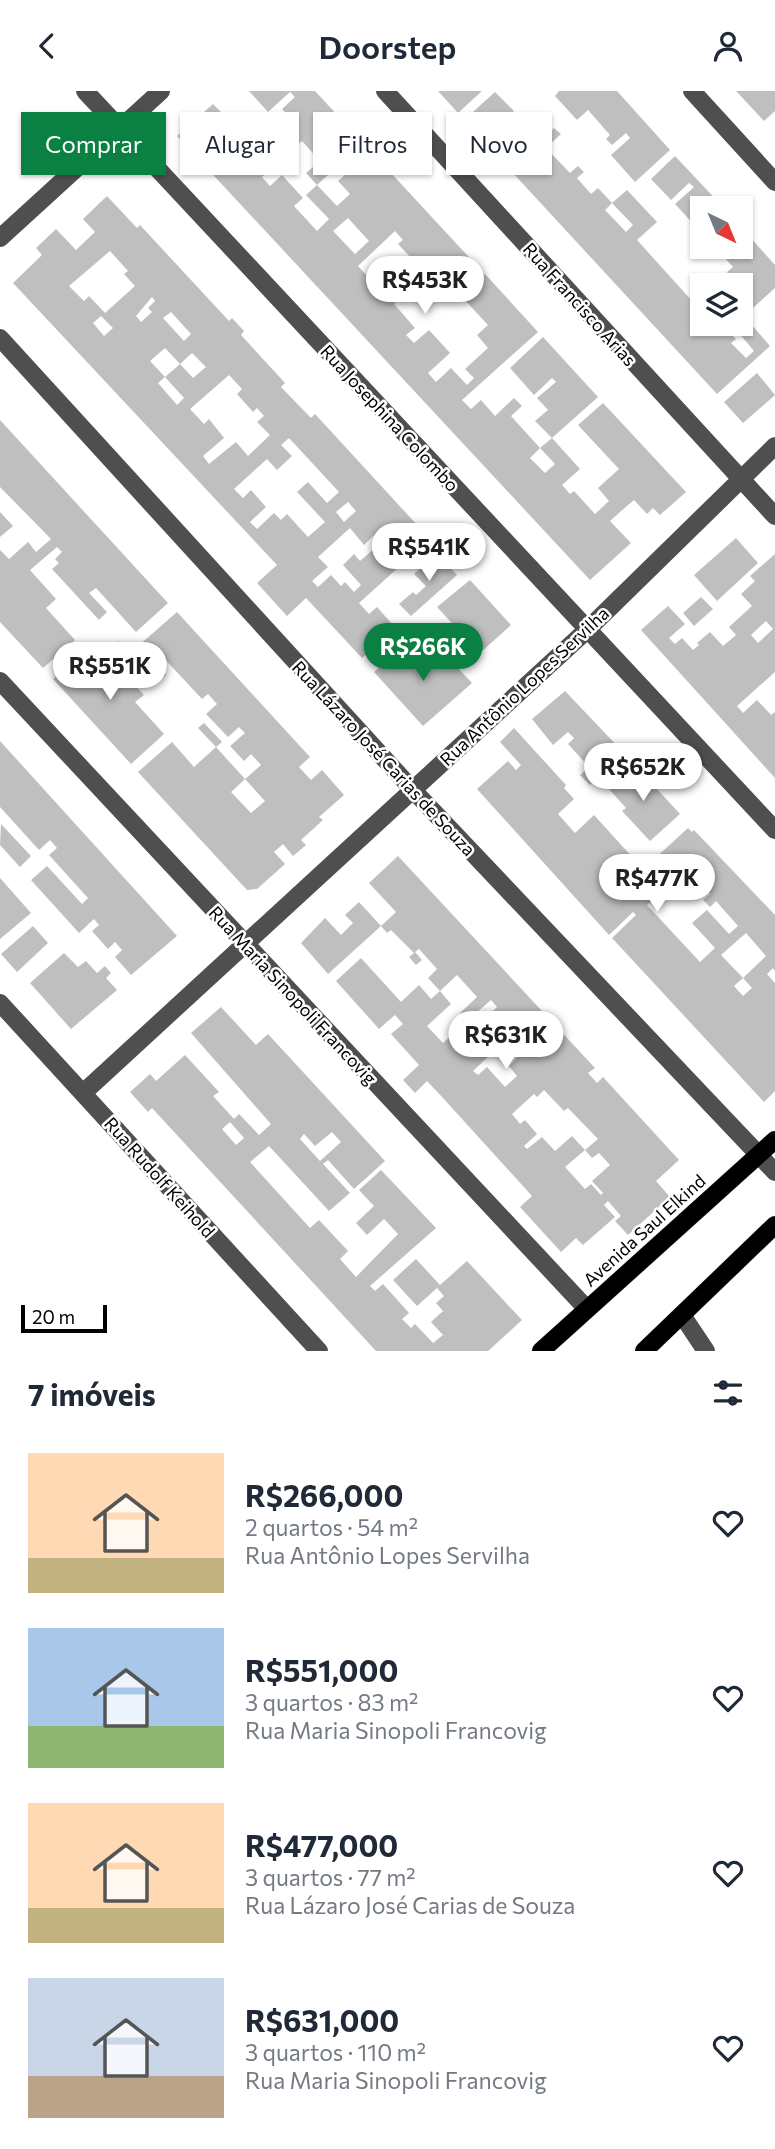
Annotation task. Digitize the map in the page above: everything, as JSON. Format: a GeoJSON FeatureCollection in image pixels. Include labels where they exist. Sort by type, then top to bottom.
{"type":"FeatureCollection","features":[{"type":"Feature","properties":{"kind":"main road","name":"Avenida Saul Elkind"},"geometry":{"type":"LineString","coordinates":[[541,1351],[775,1140]]}},
{"type":"Feature","properties":{"kind":"main road"},"geometry":{"type":"LineString","coordinates":[[644,1351],[775,1225]]}},
{"type":"Feature","properties":{"kind":"street","name":"Rua Josephina Colombo"},"geometry":{"type":"LineString","coordinates":[[85,91],[104,112]]}},
{"type":"Feature","properties":{"kind":"street"},"geometry":{"type":"LineString","coordinates":[[138,112],[161,91]]}},
{"type":"Feature","properties":{"kind":"street","name":"Rua Francisco Arias"},"geometry":{"type":"LineString","coordinates":[[385,91],[775,516]]}},
{"type":"Feature","properties":{"kind":"street"},"geometry":{"type":"LineString","coordinates":[[692,91],[775,182]]}},
{"type":"Feature","properties":{"kind":"street"},"geometry":{"type":"LineString","coordinates":[[0,237],[69,175]]}},
{"type":"Feature","properties":{"kind":"street","name":"Rua Josephina Colombo"},"geometry":{"type":"LineString","coordinates":[[163,175],[775,830]]}},
{"type":"Feature","properties":{"kind":"street","name":"Rua Lázaro José Carias de Souza"},"geometry":{"type":"LineString","coordinates":[[0,338],[412,789],[775,1173]]}},
{"type":"Feature","properties":{"kind":"street","name":"Rua Antônio Lopes Servilha"},"geometry":{"type":"LineString","coordinates":[[83,1093],[244,942],[588,629],[775,446]]}},
{"type":"Feature","properties":{"kind":"street","name":"Rua Maria Sinopoli Francovig"},"geometry":{"type":"LineString","coordinates":[[0,681],[587,1309]]}},
{"type":"Feature","properties":{"kind":"street","name":"Rua Rudolf Keihold"},"geometry":{"type":"LineString","coordinates":[[0,1003],[319,1351]]}},
{"type":"Feature","properties":{"kind":"street"},"geometry":{"type":"LineString","coordinates":[[682,1315],[706,1351]]}},
{"type":"Feature","properties":{"kind":"building"},"geometry":{"type":"Polygon","coordinates":[[[249,91],[315,91],[334,112],[313,112],[313,153],[302,141],[299,144],[299,112],[285,112],[282,109],[295,97],[290,92],[268,112],[249,91]]]}},
{"type":"Feature","properties":{"kind":"building"},"geometry":{"type":"Polygon","coordinates":[[[438,91],[482,91],[459,112],[438,91]]]}},
{"type":"Feature","properties":{"kind":"building"},"geometry":{"type":"Polygon","coordinates":[[[559,91],[617,91],[670,150],[635,182],[611,155],[630,138],[626,133],[612,145],[606,139],[610,135],[588,110],[577,120],[555,96],[559,91]]]}},
{"type":"Feature","properties":{"kind":"building"},"geometry":{"type":"Polygon","coordinates":[[[736,91],[775,91],[775,111],[764,121],[736,91]]]}},
{"type":"Feature","properties":{"kind":"building"},"geometry":{"type":"Polygon","coordinates":[[[495,92],[514,111],[513,112],[473,112],[495,92]]]}},
{"type":"Feature","properties":{"kind":"building"},"geometry":{"type":"Polygon","coordinates":[[[213,104],[221,112],[204,112],[213,104]]]}},
{"type":"Feature","properties":{"kind":"building"},"geometry":{"type":"Polygon","coordinates":[[[554,128],[561,134],[552,142],[552,130],[554,128]]]}},
{"type":"Feature","properties":{"kind":"building"},"geometry":{"type":"Polygon","coordinates":[[[552,154],[570,173],[578,166],[584,172],[577,178],[591,194],[598,188],[612,203],[627,190],[657,222],[637,240],[690,299],[690,336],[733,336],[736,339],[731,343],[746,358],[754,351],[741,336],[753,336],[753,326],[770,346],[717,394],[515,175],[552,175],[552,154]],[[612,203],[605,210],[626,232],[633,225],[612,203]]]}},
{"type":"Feature","properties":{"kind":"building"},"geometry":{"type":"Polygon","coordinates":[[[675,156],[713,196],[690,196],[690,220],[675,204],[694,187],[689,183],[671,200],[651,179],[675,156]]]}},
{"type":"Feature","properties":{"kind":"building"},"geometry":{"type":"Polygon","coordinates":[[[313,167],[313,175],[328,175],[317,185],[306,173],[313,167]]]}},
{"type":"Feature","properties":{"kind":"building"},"geometry":{"type":"Polygon","coordinates":[[[213,175],[264,175],[262,177],[270,186],[282,175],[303,198],[294,206],[317,231],[329,219],[306,195],[317,185],[337,206],[350,194],[338,181],[345,175],[393,175],[479,268],[447,297],[398,244],[403,240],[395,231],[358,266],[385,295],[393,288],[401,297],[394,304],[415,328],[406,335],[414,343],[429,330],[450,353],[428,373],[436,382],[451,368],[467,385],[474,378],[465,369],[488,348],[477,335],[488,325],[461,296],[485,274],[538,332],[462,400],[471,409],[481,400],[495,416],[514,398],[522,406],[511,416],[540,448],[552,438],[580,469],[562,485],[570,494],[574,491],[595,514],[609,501],[598,488],[619,469],[578,425],[603,403],[686,492],[660,515],[653,508],[647,514],[634,500],[610,521],[631,543],[590,580],[213,175]],[[348,218],[333,231],[355,254],[369,241],[348,218]],[[540,448],[530,458],[545,473],[555,464],[540,448]]]}},
{"type":"Feature","properties":{"kind":"building"},"geometry":{"type":"Polygon","coordinates":[[[107,196],[137,228],[140,225],[229,321],[232,318],[244,331],[241,335],[285,383],[281,387],[311,418],[315,414],[430,539],[359,603],[369,614],[377,607],[392,624],[375,640],[378,644],[362,658],[306,598],[287,616],[257,583],[277,565],[13,283],[42,255],[36,248],[56,229],[76,250],[95,232],[83,219],[107,196]],[[110,251],[69,286],[84,301],[89,296],[105,313],[135,286],[124,274],[128,271],[110,251]],[[152,297],[136,316],[141,322],[152,312],[148,308],[155,301],[152,297]],[[171,312],[163,318],[184,341],[191,334],[171,312]],[[101,316],[93,323],[104,336],[113,328],[101,316]],[[165,348],[150,361],[165,377],[180,364],[165,348]],[[192,353],[180,364],[193,378],[206,367],[192,353]],[[229,375],[190,409],[204,424],[209,419],[224,438],[203,456],[209,464],[236,442],[248,456],[270,435],[257,422],[264,416],[257,408],[253,412],[237,394],[242,389],[229,375]],[[165,377],[158,383],[177,405],[184,398],[165,377]],[[289,438],[281,445],[292,456],[277,470],[267,459],[234,489],[243,498],[251,490],[266,507],[250,522],[257,529],[274,513],[281,520],[287,514],[308,537],[325,522],[297,492],[308,482],[327,503],[339,492],[289,438]],[[348,502],[336,512],[344,522],[356,511],[348,502]],[[350,528],[318,557],[328,567],[312,581],[318,587],[331,575],[341,586],[345,582],[354,592],[361,585],[343,565],[354,554],[360,561],[381,543],[374,535],[364,545],[350,528]]]}},
{"type":"Feature","properties":{"kind":"building"},"geometry":{"type":"Polygon","coordinates":[[[753,240],[775,265],[775,288],[753,308],[753,273],[728,273],[733,267],[726,259],[753,259],[753,240]]]}},
{"type":"Feature","properties":{"kind":"building"},"geometry":{"type":"Polygon","coordinates":[[[543,337],[598,397],[552,438],[535,421],[548,410],[537,398],[556,382],[552,378],[534,395],[510,368],[543,337]]]}},
{"type":"Feature","properties":{"kind":"building"},"geometry":{"type":"Polygon","coordinates":[[[757,373],[775,395],[743,423],[724,402],[757,373]]]}},
{"type":"Feature","properties":{"kind":"building"},"geometry":{"type":"Polygon","coordinates":[[[0,420],[168,603],[136,632],[96,588],[89,593],[107,612],[99,620],[52,569],[59,563],[55,559],[62,552],[57,547],[30,570],[56,599],[46,608],[75,640],[43,668],[0,622],[0,550],[9,559],[28,542],[36,552],[51,539],[0,487],[0,420]]]}},
{"type":"Feature","properties":{"kind":"building"},"geometry":{"type":"Polygon","coordinates":[[[0,512],[13,526],[0,537],[0,512]]]}},
{"type":"Feature","properties":{"kind":"building"},"geometry":{"type":"Polygon","coordinates":[[[736,538],[758,563],[717,601],[694,575],[736,538]]]}},
{"type":"Feature","properties":{"kind":"building"},"geometry":{"type":"Polygon","coordinates":[[[437,553],[457,575],[411,616],[399,604],[413,592],[416,595],[426,586],[414,574],[437,553]]]}},
{"type":"Feature","properties":{"kind":"building"},"geometry":{"type":"Polygon","coordinates":[[[775,554],[775,672],[737,706],[743,713],[757,700],[771,715],[775,712],[775,778],[641,630],[668,606],[685,624],[669,638],[675,644],[682,638],[693,650],[710,632],[723,646],[736,635],[729,627],[752,606],[741,594],[755,581],[750,576],[775,554]],[[766,621],[751,635],[758,643],[773,629],[766,621]]]}},
{"type":"Feature","properties":{"kind":"building"},"geometry":{"type":"Polygon","coordinates":[[[470,580],[511,625],[482,651],[463,629],[460,632],[437,607],[470,580]]]}},
{"type":"Feature","properties":{"kind":"building"},"geometry":{"type":"Polygon","coordinates":[[[701,597],[713,609],[694,626],[683,613],[701,597]]]}},
{"type":"Feature","properties":{"kind":"building"},"geometry":{"type":"Polygon","coordinates":[[[177,612],[310,757],[299,767],[311,780],[322,770],[344,795],[319,817],[323,820],[301,840],[306,845],[293,856],[283,844],[274,852],[285,864],[257,889],[247,890],[138,772],[172,742],[194,767],[216,747],[245,779],[261,765],[251,754],[244,761],[230,746],[245,733],[239,727],[228,737],[206,714],[217,704],[208,694],[202,699],[160,654],[153,661],[166,675],[157,683],[130,653],[177,612]],[[245,779],[231,792],[251,813],[265,801],[245,779]]]}},
{"type":"Feature","properties":{"kind":"building"},"geometry":{"type":"Polygon","coordinates":[[[118,641],[130,653],[107,672],[122,688],[130,680],[144,695],[135,702],[164,734],[131,764],[53,679],[86,651],[95,661],[118,641]]]}},
{"type":"Feature","properties":{"kind":"building"},"geometry":{"type":"Polygon","coordinates":[[[399,649],[417,669],[440,649],[472,683],[423,726],[374,672],[399,649]]]}},
{"type":"Feature","properties":{"kind":"building"},"geometry":{"type":"Polygon","coordinates":[[[565,691],[624,753],[590,785],[580,775],[589,767],[568,744],[574,738],[568,732],[553,745],[532,719],[565,691]]]}},
{"type":"Feature","properties":{"kind":"building"},"geometry":{"type":"Polygon","coordinates":[[[204,723],[222,742],[216,747],[198,728],[204,723]]]}},
{"type":"Feature","properties":{"kind":"building"},"geometry":{"type":"Polygon","coordinates":[[[514,728],[566,785],[564,788],[574,799],[558,814],[575,833],[594,815],[663,891],[647,905],[700,962],[715,948],[692,923],[707,910],[729,934],[738,926],[716,901],[710,907],[703,900],[710,894],[687,869],[672,883],[652,861],[688,828],[692,832],[694,830],[775,915],[775,971],[773,968],[767,974],[775,983],[775,1091],[764,1102],[612,938],[636,915],[633,912],[609,935],[477,789],[508,761],[516,770],[521,765],[500,742],[514,728]],[[607,859],[602,864],[613,876],[617,871],[607,859]],[[746,933],[721,955],[743,978],[766,956],[746,933]],[[743,978],[734,986],[743,996],[752,988],[743,978]]]}},
{"type":"Feature","properties":{"kind":"building"},"geometry":{"type":"Polygon","coordinates":[[[0,741],[177,936],[131,975],[115,957],[122,950],[115,942],[108,949],[92,931],[99,925],[94,919],[79,933],[31,880],[47,866],[82,904],[88,898],[49,855],[57,848],[50,840],[39,850],[0,807],[0,741]]]}},
{"type":"Feature","properties":{"kind":"building"},"geometry":{"type":"Polygon","coordinates":[[[634,764],[680,814],[650,841],[622,811],[626,808],[608,788],[634,764]]]}},
{"type":"Feature","properties":{"kind":"building"},"geometry":{"type":"Polygon","coordinates":[[[1,824],[31,856],[20,867],[0,845],[1,824]]]}},
{"type":"Feature","properties":{"kind":"building"},"geometry":{"type":"Polygon","coordinates":[[[398,856],[595,1068],[588,1073],[597,1083],[603,1077],[679,1160],[656,1181],[670,1197],[628,1235],[615,1221],[621,1216],[608,1201],[604,1205],[615,1217],[583,1245],[576,1238],[561,1252],[520,1207],[532,1196],[443,1098],[427,1081],[415,1093],[403,1080],[419,1065],[391,1034],[403,1024],[395,1015],[379,1029],[336,981],[361,958],[401,1002],[419,985],[431,999],[440,991],[428,978],[437,969],[419,949],[415,952],[422,960],[416,965],[409,957],[414,953],[391,930],[387,933],[381,926],[396,912],[369,883],[398,856]],[[457,975],[440,991],[451,1004],[427,1026],[443,1043],[467,1021],[460,1013],[477,997],[457,975]],[[491,1000],[467,1021],[494,1051],[473,1071],[478,1075],[487,1067],[505,1087],[517,1076],[509,1066],[519,1056],[501,1037],[499,1040],[482,1021],[497,1007],[491,1000]],[[544,1090],[537,1097],[534,1094],[512,1114],[520,1124],[525,1120],[537,1134],[524,1146],[527,1149],[542,1137],[555,1151],[572,1136],[585,1150],[598,1139],[568,1108],[564,1111],[544,1090]],[[585,1150],[565,1167],[585,1189],[591,1184],[601,1195],[603,1193],[592,1181],[610,1165],[599,1153],[592,1158],[585,1150]]]}},
{"type":"Feature","properties":{"kind":"building"},"geometry":{"type":"Polygon","coordinates":[[[0,878],[31,913],[0,939],[0,878]]]}},
{"type":"Feature","properties":{"kind":"building"},"geometry":{"type":"Polygon","coordinates":[[[359,902],[381,926],[328,974],[301,943],[325,918],[341,935],[353,923],[345,915],[359,902]]]}},
{"type":"Feature","properties":{"kind":"building"},"geometry":{"type":"Polygon","coordinates":[[[33,926],[48,943],[17,972],[1,954],[33,926]]]}},
{"type":"Feature","properties":{"kind":"building"},"geometry":{"type":"Polygon","coordinates":[[[64,953],[78,967],[86,961],[97,973],[105,966],[111,973],[106,978],[117,990],[71,1029],[30,983],[64,953]]]}},
{"type":"Feature","properties":{"kind":"building"},"geometry":{"type":"Polygon","coordinates":[[[221,1007],[256,1045],[268,1034],[385,1161],[354,1189],[328,1160],[323,1164],[350,1193],[329,1211],[269,1146],[250,1162],[310,1228],[319,1220],[348,1251],[340,1259],[356,1277],[398,1234],[384,1219],[367,1235],[356,1223],[374,1206],[359,1190],[381,1170],[436,1228],[370,1286],[375,1291],[383,1284],[409,1313],[402,1319],[411,1328],[415,1324],[433,1343],[443,1335],[431,1322],[443,1311],[436,1303],[444,1296],[437,1288],[417,1306],[393,1280],[416,1259],[440,1285],[467,1261],[522,1320],[488,1351],[376,1351],[152,1108],[148,1112],[130,1092],[150,1074],[156,1081],[185,1055],[219,1092],[213,1096],[234,1119],[239,1114],[259,1135],[271,1124],[191,1033],[221,1007]],[[230,1122],[222,1129],[236,1145],[244,1138],[230,1122]],[[332,1132],[315,1146],[304,1134],[300,1139],[320,1161],[341,1142],[332,1132]]]}}]}
